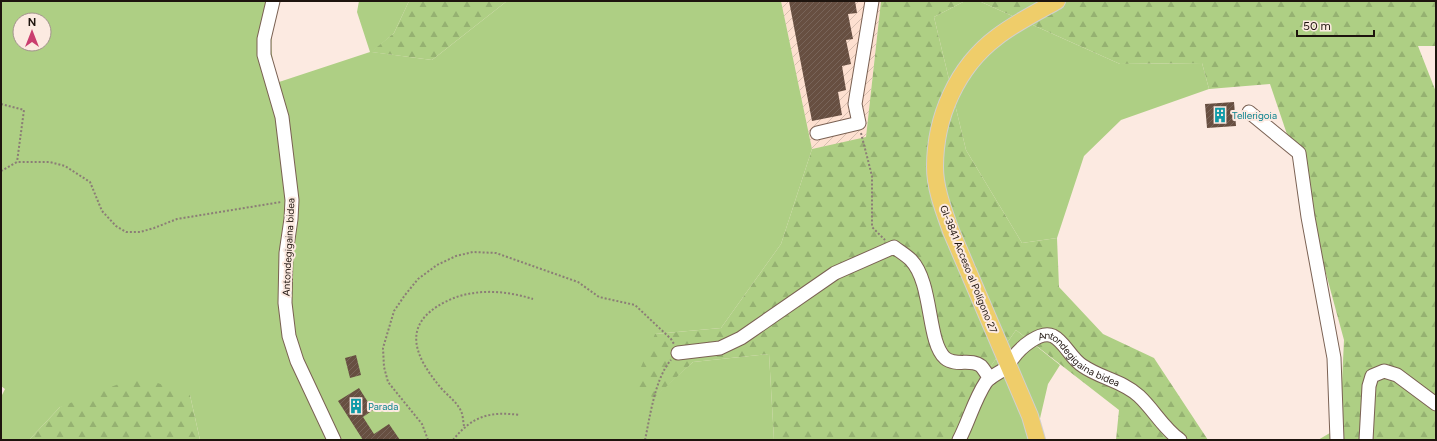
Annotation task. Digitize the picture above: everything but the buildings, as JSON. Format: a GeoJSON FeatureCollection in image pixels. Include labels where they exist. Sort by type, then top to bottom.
{"type":"FeatureCollection","features":[{"type":"Feature","properties":{"kind":"main road","name":"GI-3841 Acceso al Polígono 27"},"geometry":{"type":"LineString","coordinates":[[1037,440],[1030,416],[951,231],[941,201],[935,168],[938,127],[952,91],[972,59],[997,36],[1057,1]]}},
{"type":"Feature","properties":{"kind":"street","name":"Antondegigaina bidea"},"geometry":{"type":"LineString","coordinates":[[273,1],[264,39],[264,55],[282,117],[292,200],[286,253],[285,303],[289,336],[297,361],[334,440]]}},
{"type":"Feature","properties":{"kind":"street"},"geometry":{"type":"LineString","coordinates":[[816,133],[859,123],[855,104],[872,1]]}},
{"type":"Feature","properties":{"kind":"street"},"geometry":{"type":"LineString","coordinates":[[1249,112],[1299,153],[1308,217],[1334,358],[1337,440]]}},
{"type":"Feature","properties":{"kind":"street"},"geometry":{"type":"LineString","coordinates":[[678,353],[720,348],[741,338],[836,273],[894,247],[912,260],[924,285],[937,344],[945,358],[958,364],[973,363],[981,366],[990,378]]}},
{"type":"Feature","properties":{"kind":"street","name":"Antondegigaina bidea"},"geometry":{"type":"LineString","coordinates":[[959,440],[973,404],[990,378],[1008,366],[1013,358],[1029,342],[1042,336],[1052,335],[1060,341],[1081,365],[1098,376],[1129,388],[1140,397],[1171,434],[1180,440]]}},
{"type":"Feature","properties":{"kind":"street"},"geometry":{"type":"LineString","coordinates":[[1366,440],[1369,386],[1372,376],[1384,371],[1397,375],[1436,404]]}},
{"type":"Feature","properties":{"kind":"path"},"geometry":{"type":"LineString","coordinates":[[1,104],[24,110],[17,162]]}},
{"type":"Feature","properties":{"kind":"path"},"geometry":{"type":"LineString","coordinates":[[859,123],[872,176],[874,192],[872,227],[894,247]]}},
{"type":"Feature","properties":{"kind":"path"},"geometry":{"type":"LineString","coordinates":[[1,171],[17,162],[50,162],[65,166],[81,174],[90,182],[102,211],[116,226],[126,232],[140,232],[177,219],[292,200]]}},
{"type":"Feature","properties":{"kind":"path"},"geometry":{"type":"LineString","coordinates":[[428,440],[422,424],[388,382],[384,367],[383,348],[394,311],[404,295],[418,279],[437,265],[456,256],[473,252],[496,252],[578,282],[599,297],[635,305],[671,339],[678,353],[667,365],[658,387],[645,440]]}},
{"type":"Feature","properties":{"kind":"path"},"geometry":{"type":"LineString","coordinates":[[464,426],[462,412],[454,400],[432,377],[415,345],[416,333],[422,320],[435,307],[455,297],[472,293],[514,293],[533,299]]}},
{"type":"Feature","properties":{"kind":"path"},"geometry":{"type":"LineString","coordinates":[[453,440],[464,426],[495,413],[520,415]]}},
{"type":"Feature","properties":{"kind":"shaded area"},"geometry":{"type":"Polygon","coordinates":[[[781,1],[881,1],[866,138],[812,149],[781,1]]]}},
{"type":"Feature","properties":{"kind":"green space"},"geometry":{"type":"Polygon","coordinates":[[[1,1],[279,1],[272,32],[272,51],[275,70],[279,82],[370,52],[357,12],[359,1],[409,1],[394,33],[372,52],[432,60],[507,1],[781,1],[812,149],[781,244],[721,328],[655,334],[654,397],[693,362],[769,354],[774,440],[200,440],[190,395],[60,407],[29,440],[1,440],[1,397],[5,389],[1,386],[1,1]]]}},
{"type":"Feature","properties":{"kind":"green space"},"geometry":{"type":"Polygon","coordinates":[[[409,1],[507,1],[432,60],[371,52],[394,33],[409,1]]]}},
{"type":"Feature","properties":{"kind":"green space"},"geometry":{"type":"Polygon","coordinates":[[[881,1],[965,1],[934,17],[966,150],[1022,243],[1057,238],[1059,287],[1103,334],[1154,358],[1208,440],[1116,440],[1119,410],[1016,330],[975,389],[955,440],[774,440],[769,354],[693,362],[654,398],[633,386],[655,334],[721,328],[781,244],[812,149],[866,137],[881,1]]]}},
{"type":"Feature","properties":{"kind":"green space"},"geometry":{"type":"Polygon","coordinates":[[[965,1],[979,1],[1120,64],[1202,63],[1209,89],[1121,120],[1084,156],[1057,238],[1022,243],[966,150],[934,17],[965,1]]]}},
{"type":"Feature","properties":{"kind":"green space"},"geometry":{"type":"Polygon","coordinates":[[[979,1],[1436,1],[1436,46],[1418,46],[1436,92],[1436,440],[1318,440],[1340,427],[1344,340],[1293,152],[1270,84],[1209,89],[1202,63],[1120,64],[979,1]]]}},
{"type":"Feature","properties":{"kind":"green space"},"geometry":{"type":"Polygon","coordinates":[[[1016,330],[1060,365],[1048,384],[1035,440],[955,440],[975,389],[1016,330]]]}},
{"type":"Feature","properties":{"kind":"green space"},"geometry":{"type":"Polygon","coordinates":[[[139,376],[190,395],[200,440],[29,440],[60,407],[139,376]]]}},
{"type":"Feature","properties":{"kind":"place","name":"Tellerigoia"},"geometry":{"type":"Point","coordinates":[1220,115]}},
{"type":"Feature","properties":{"kind":"place","name":"Parada"},"geometry":{"type":"Point","coordinates":[356,406]}}]}
